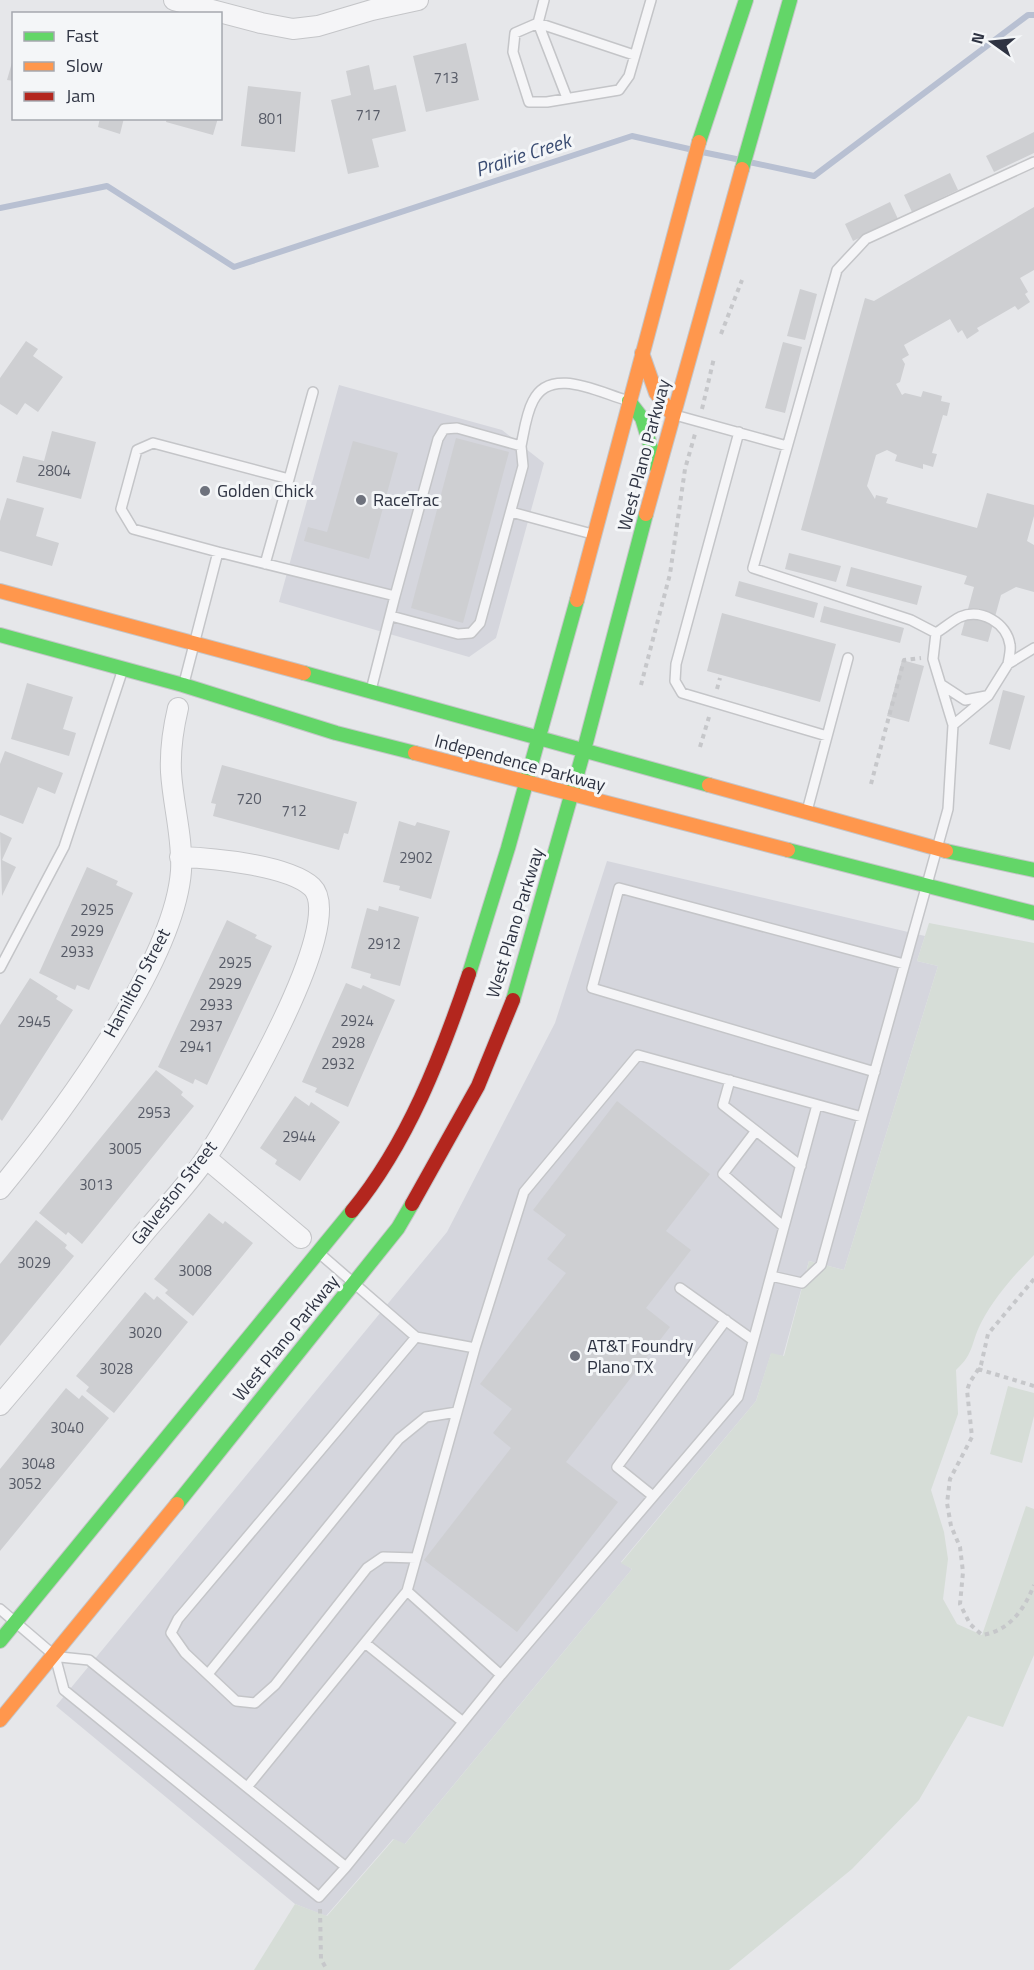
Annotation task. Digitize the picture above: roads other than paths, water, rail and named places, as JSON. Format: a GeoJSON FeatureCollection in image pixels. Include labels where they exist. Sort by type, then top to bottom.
{"type":"FeatureCollection","features":[{"type":"Feature","properties":{"kind":"main road","name":"West Plano Parkway"},"geometry":{"type":"LineString","coordinates":[[0,1641],[380,1173],[414,1109],[479,949],[540,737],[688,181],[703,128],[746,0]]}},
{"type":"Feature","properties":{"kind":"main road","name":"West Plano Parkway"},"geometry":{"type":"LineString","coordinates":[[0,1720],[55,1656],[398,1228],[478,1086],[513,999],[584,750],[672,414],[749,137],[790,0]]}},
{"type":"Feature","properties":{"kind":"main road"},"geometry":{"type":"LineString","coordinates":[[642,353],[654,390],[672,414]]}},
{"type":"Feature","properties":{"kind":"main road"},"geometry":{"type":"LineString","coordinates":[[629,401],[642,418],[658,469]]}},
{"type":"Feature","properties":{"kind":"main road","name":"Independence Parkway"},"geometry":{"type":"LineString","coordinates":[[0,591],[540,737],[806,814],[974,859],[1034,870]]}},
{"type":"Feature","properties":{"kind":"main road","name":"Independence Parkway"},"geometry":{"type":"LineString","coordinates":[[0,635],[183,685],[336,733],[1034,913]]}},
{"type":"Feature","properties":{"kind":"street"},"geometry":{"type":"LineString","coordinates":[[222,12],[293,29],[318,26],[369,5],[418,0]]}},
{"type":"Feature","properties":{"kind":"street"},"geometry":{"type":"LineString","coordinates":[[186,2],[222,12]]}},
{"type":"Feature","properties":{"kind":"street","name":"Hamilton Street"},"geometry":{"type":"LineString","coordinates":[[0,1189],[48,1130],[102,1049],[142,982],[166,932],[178,890],[180,857],[171,770],[173,730],[178,708]]}},
{"type":"Feature","properties":{"kind":"street","name":"Galveston Street"},"geometry":{"type":"LineString","coordinates":[[0,1405],[206,1158],[288,1013],[317,935],[320,903],[313,887],[299,879],[267,868],[180,857]]}},
{"type":"Feature","properties":{"kind":"street"},"geometry":{"type":"LineString","coordinates":[[206,1158],[301,1238]]}},
{"type":"Feature","properties":{"kind":"lane"},"geometry":{"type":"LineString","coordinates":[[544,0],[538,22],[567,98]]}},
{"type":"Feature","properties":{"kind":"lane"},"geometry":{"type":"LineString","coordinates":[[634,55],[538,22],[515,33],[513,52],[529,102],[619,90],[629,75],[651,0]]}},
{"type":"Feature","properties":{"kind":"lane"},"geometry":{"type":"LineString","coordinates":[[936,633],[911,620],[753,567],[837,270],[866,239],[1034,162]]}},
{"type":"Feature","properties":{"kind":"lane"},"geometry":{"type":"LineString","coordinates":[[391,616],[458,634],[471,633],[480,624],[523,466],[520,446],[532,401],[542,387],[557,381],[629,401]]}},
{"type":"Feature","properties":{"kind":"lane"},"geometry":{"type":"LineString","coordinates":[[265,564],[313,392]]}},
{"type":"Feature","properties":{"kind":"lane"},"geometry":{"type":"LineString","coordinates":[[672,414],[787,446]]}},
{"type":"Feature","properties":{"kind":"lane"},"geometry":{"type":"LineString","coordinates":[[371,691],[438,439],[444,429],[457,428],[520,446]]}},
{"type":"Feature","properties":{"kind":"lane"},"geometry":{"type":"LineString","coordinates":[[739,432],[676,664],[675,681],[682,693],[827,736]]}},
{"type":"Feature","properties":{"kind":"lane"},"geometry":{"type":"LineString","coordinates":[[289,479],[153,443],[137,450],[122,509],[133,530],[395,596]]}},
{"type":"Feature","properties":{"kind":"lane"},"geometry":{"type":"LineString","coordinates":[[511,512],[594,534]]}},
{"type":"Feature","properties":{"kind":"lane"},"geometry":{"type":"LineString","coordinates":[[178,708],[218,552]]}},
{"type":"Feature","properties":{"kind":"lane"},"geometry":{"type":"LineString","coordinates":[[771,1276],[802,1283],[821,1265],[948,809],[953,726],[933,659],[936,633],[961,616],[982,615],[999,623],[1005,629],[1011,646],[1008,664],[988,696],[953,726]]}},
{"type":"Feature","properties":{"kind":"lane"},"geometry":{"type":"LineString","coordinates":[[1008,664],[1034,648]]}},
{"type":"Feature","properties":{"kind":"lane"},"geometry":{"type":"LineString","coordinates":[[806,814],[848,658]]}},
{"type":"Feature","properties":{"kind":"lane"},"geometry":{"type":"LineString","coordinates":[[0,968],[64,847],[123,669]]}},
{"type":"Feature","properties":{"kind":"lane"},"geometry":{"type":"LineString","coordinates":[[940,683],[951,693],[965,700],[988,696]]}},
{"type":"Feature","properties":{"kind":"lane"},"geometry":{"type":"LineString","coordinates":[[874,1072],[592,988],[605,937],[619,888],[904,964]]}},
{"type":"Feature","properties":{"kind":"lane"},"geometry":{"type":"LineString","coordinates":[[248,1786],[407,1591],[475,1348],[524,1192],[638,1055],[862,1117]]}},
{"type":"Feature","properties":{"kind":"lane"},"geometry":{"type":"LineString","coordinates":[[730,1080],[723,1105],[801,1166]]}},
{"type":"Feature","properties":{"kind":"lane"},"geometry":{"type":"LineString","coordinates":[[0,1609],[55,1656],[64,1690],[319,1897],[346,1867],[501,1675],[738,1396],[818,1105]]}},
{"type":"Feature","properties":{"kind":"lane"},"geometry":{"type":"LineString","coordinates":[[755,1132],[723,1174],[784,1227]]}},
{"type":"Feature","properties":{"kind":"lane"},"geometry":{"type":"LineString","coordinates":[[301,1238],[416,1337],[475,1348]]}},
{"type":"Feature","properties":{"kind":"lane"},"geometry":{"type":"LineString","coordinates":[[680,1288],[753,1340]]}},
{"type":"Feature","properties":{"kind":"lane"},"geometry":{"type":"LineString","coordinates":[[653,1496],[617,1467],[726,1320]]}},
{"type":"Feature","properties":{"kind":"lane"},"geometry":{"type":"LineString","coordinates":[[416,1337],[178,1619],[171,1633],[186,1653],[236,1701],[255,1703],[275,1685],[367,1568],[383,1557],[416,1558]]}},
{"type":"Feature","properties":{"kind":"lane"},"geometry":{"type":"LineString","coordinates":[[208,1674],[399,1439],[426,1417],[458,1412]]}},
{"type":"Feature","properties":{"kind":"lane"},"geometry":{"type":"LineString","coordinates":[[407,1591],[501,1675]]}},
{"type":"Feature","properties":{"kind":"lane"},"geometry":{"type":"LineString","coordinates":[[365,1643],[463,1722]]}},
{"type":"Feature","properties":{"kind":"lane"},"geometry":{"type":"LineString","coordinates":[[55,1656],[89,1660],[346,1867]]}},
{"type":"Feature","properties":{"kind":"waterway","name":"Prairie Creek"},"geometry":{"type":"LineString","coordinates":[[749,162],[814,176],[1028,15],[1034,15]]}},
{"type":"Feature","properties":{"kind":"waterway","name":"Prairie Creek"},"geometry":{"type":"LineString","coordinates":[[0,208],[107,186],[234,267],[632,136],[689,149]]}},
{"type":"Feature","properties":{"kind":"waterway","name":"Prairie Creek"},"geometry":{"type":"LineString","coordinates":[[702,152],[736,159]]}},
{"type":"Feature","properties":{"kind":"place","name":"Golden Chick"},"geometry":{"type":"Point","coordinates":[205,491]}},
{"type":"Feature","properties":{"kind":"place","name":"RaceTrac"},"geometry":{"type":"Point","coordinates":[361,500]}},
{"type":"Feature","properties":{"kind":"place","name":"AT&T Foundry Plano TX"},"geometry":{"type":"Point","coordinates":[575,1356]}}]}
